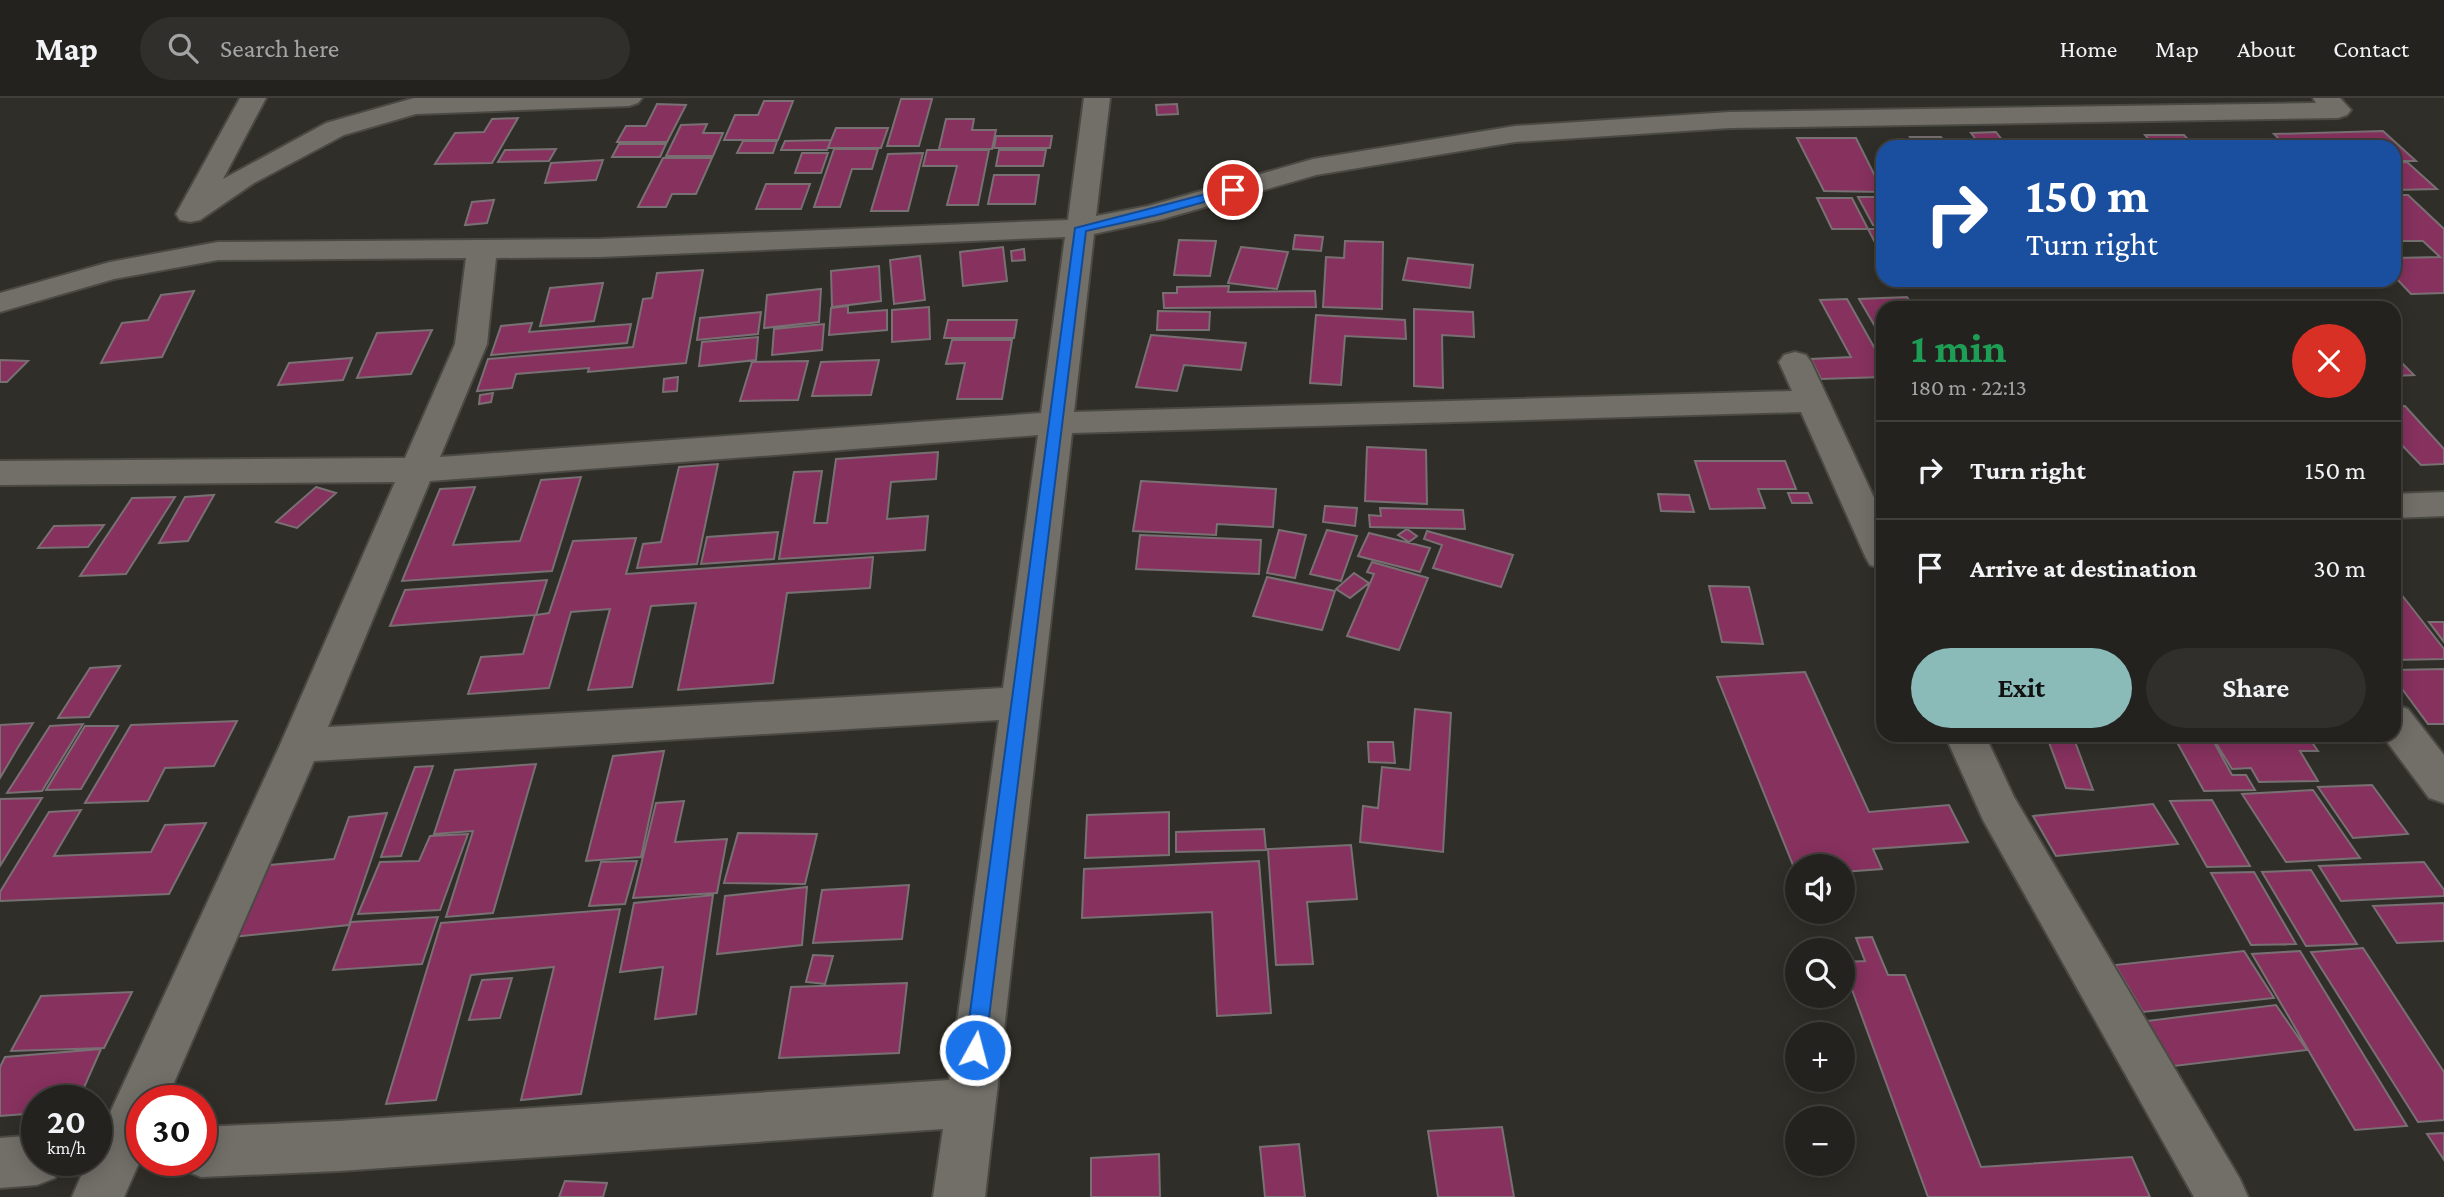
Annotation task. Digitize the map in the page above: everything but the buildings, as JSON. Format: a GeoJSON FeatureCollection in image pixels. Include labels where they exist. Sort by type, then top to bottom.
{"type":"FeatureCollection","features":[{"type":"Feature","properties":{"kind":"street"},"geometry":{"type":"LineString","coordinates":[[165,261],[253,98]]}},
{"type":"Feature","properties":{"kind":"street"},"geometry":{"type":"LineString","coordinates":[[190,214],[244,177],[335,129],[414,106],[629,98]]}},
{"type":"Feature","properties":{"kind":"street"},"geometry":{"type":"LineString","coordinates":[[958,1197],[1097,98]]}},
{"type":"Feature","properties":{"kind":"street"},"geometry":{"type":"LineString","coordinates":[[0,303],[110,271],[218,251],[600,248],[1081,228],[1153,213],[1313,167],[1515,134],[1730,120],[2338,110],[2326,98]]}},
{"type":"Feature","properties":{"kind":"street"},"geometry":{"type":"LineString","coordinates":[[113,1166],[300,745],[471,344],[482,249]]}},
{"type":"Feature","properties":{"kind":"street"},"geometry":{"type":"LineString","coordinates":[[1795,362],[1812,401],[1871,502],[1876,524]]}},
{"type":"Feature","properties":{"kind":"street"},"geometry":{"type":"LineString","coordinates":[[0,473],[416,470],[1056,423],[1812,401]]}},
{"type":"Feature","properties":{"kind":"street"},"geometry":{"type":"LineString","coordinates":[[2401,506],[2444,504]]}},
{"type":"Feature","properties":{"kind":"street"},"geometry":{"type":"LineString","coordinates":[[300,745],[1020,703]]}},
{"type":"Feature","properties":{"kind":"street"},"geometry":{"type":"LineString","coordinates":[[2401,729],[2444,786]]}},
{"type":"Feature","properties":{"kind":"street"},"geometry":{"type":"LineString","coordinates":[[1968,742],[1998,807],[2222,1197]]}},
{"type":"Feature","properties":{"kind":"street"},"geometry":{"type":"LineString","coordinates":[[217,1151],[340,1146],[968,1104]]}},
{"type":"Feature","properties":{"kind":"street"},"geometry":{"type":"LineString","coordinates":[[0,1163],[21,1161]]}},
{"type":"Feature","properties":{"kind":"route"},"geometry":{"type":"LineString","coordinates":[[975,1050],[1081,228],[1153,213],[1233,190]]}}]}
